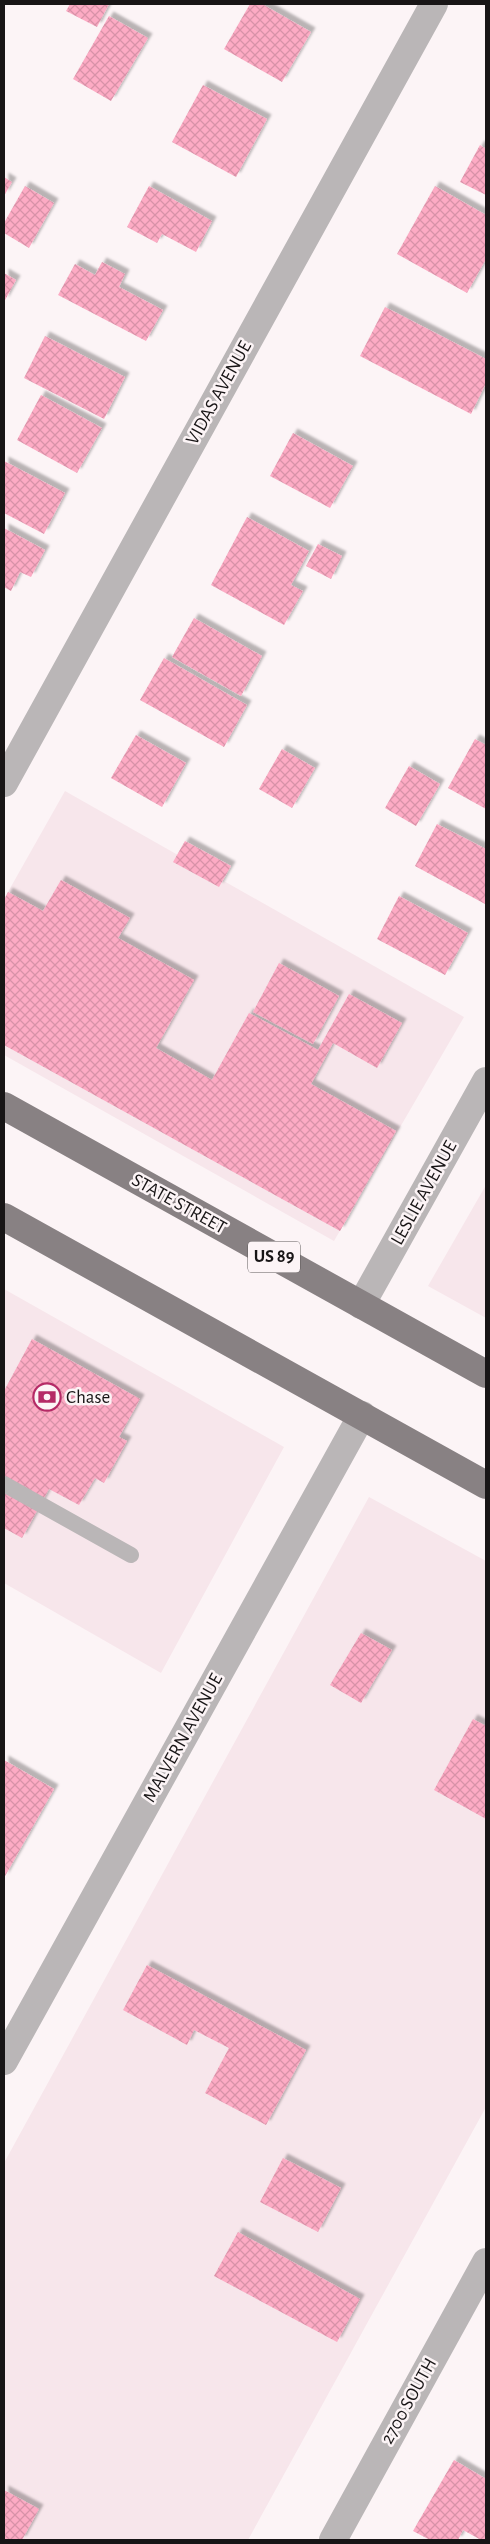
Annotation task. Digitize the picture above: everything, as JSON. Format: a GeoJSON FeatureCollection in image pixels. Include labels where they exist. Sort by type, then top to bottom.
{"type":"FeatureCollection","features":[{"type":"Feature","properties":{"kind":"main road","name":"STATE STREET"},"geometry":{"type":"LineString","coordinates":[[4,1106],[486,1374]]}},
{"type":"Feature","properties":{"kind":"main road"},"geometry":{"type":"LineString","coordinates":[[4,1217],[486,1485]]}},
{"type":"Feature","properties":{"kind":"street","name":"VIDAS AVENUE"},"geometry":{"type":"LineString","coordinates":[[4,782],[434,4]]}},
{"type":"Feature","properties":{"kind":"street","name":"LESLIE AVENUE"},"geometry":{"type":"LineString","coordinates":[[361,1305],[486,1081]]}},
{"type":"Feature","properties":{"kind":"street","name":"MALVERN AVENUE"},"geometry":{"type":"LineString","coordinates":[[4,2061],[362,1415]]}},
{"type":"Feature","properties":{"kind":"street","name":"2700 SOUTH"},"geometry":{"type":"LineString","coordinates":[[333,2540],[486,2262]]}},
{"type":"Feature","properties":{"kind":"lane"},"geometry":{"type":"LineString","coordinates":[[4,1484],[131,1555]]}},
{"type":"Feature","properties":{"kind":"shaded area"},"geometry":{"type":"Polygon","coordinates":[[[65,791],[464,1017],[334,1241],[4,1055],[4,899],[65,791]]]}},
{"type":"Feature","properties":{"kind":"shaded area"},"geometry":{"type":"Polygon","coordinates":[[[486,1185],[486,1318],[428,1286],[486,1185]]]}},
{"type":"Feature","properties":{"kind":"shaded area"},"geometry":{"type":"Polygon","coordinates":[[[4,1289],[284,1447],[161,1673],[4,1583],[4,1289]]]}},
{"type":"Feature","properties":{"kind":"shaded area"},"geometry":{"type":"Polygon","coordinates":[[[369,1497],[486,1561],[486,2107],[248,2540],[4,2540],[4,2163],[369,1497]]]}},
{"type":"Feature","properties":{"kind":"building"},"geometry":{"type":"Polygon","coordinates":[[[70,4],[109,4],[97,27],[66,11],[70,4]]]}},
{"type":"Feature","properties":{"kind":"building"},"geometry":{"type":"Polygon","coordinates":[[[250,4],[262,4],[311,32],[282,82],[224,49],[250,4]]]}},
{"type":"Feature","properties":{"kind":"building"},"geometry":{"type":"Polygon","coordinates":[[[109,16],[148,38],[111,101],[73,79],[109,16]]]}},
{"type":"Feature","properties":{"kind":"building"},"geometry":{"type":"Polygon","coordinates":[[[203,85],[267,119],[236,177],[172,142],[203,85]]]}},
{"type":"Feature","properties":{"kind":"building"},"geometry":{"type":"Polygon","coordinates":[[[480,145],[486,149],[486,195],[460,182],[480,145]]]}},
{"type":"Feature","properties":{"kind":"building"},"geometry":{"type":"Polygon","coordinates":[[[4,177],[12,182],[4,196],[4,177]]]}},
{"type":"Feature","properties":{"kind":"building"},"geometry":{"type":"Polygon","coordinates":[[[25,186],[54,203],[29,248],[4,233],[4,223],[25,186]]]}},
{"type":"Feature","properties":{"kind":"building"},"geometry":{"type":"Polygon","coordinates":[[[149,186],[212,221],[196,252],[162,234],[157,243],[127,227],[149,186]]]}},
{"type":"Feature","properties":{"kind":"building"},"geometry":{"type":"Polygon","coordinates":[[[435,186],[486,215],[486,259],[467,293],[397,254],[435,186]]]}},
{"type":"Feature","properties":{"kind":"building"},"geometry":{"type":"Polygon","coordinates":[[[102,262],[125,274],[119,287],[163,310],[146,341],[58,295],[75,264],[95,275],[102,262]]]}},
{"type":"Feature","properties":{"kind":"building"},"geometry":{"type":"Polygon","coordinates":[[[4,273],[16,280],[4,302],[4,273]]]}},
{"type":"Feature","properties":{"kind":"building"},"geometry":{"type":"Polygon","coordinates":[[[385,307],[486,359],[486,383],[471,414],[360,356],[385,307]]]}},
{"type":"Feature","properties":{"kind":"building"},"geometry":{"type":"Polygon","coordinates":[[[45,336],[125,377],[104,419],[24,378],[45,336]]]}},
{"type":"Feature","properties":{"kind":"building"},"geometry":{"type":"Polygon","coordinates":[[[41,395],[102,428],[77,473],[17,440],[41,395]]]}},
{"type":"Feature","properties":{"kind":"building"},"geometry":{"type":"Polygon","coordinates":[[[293,433],[353,466],[330,508],[270,476],[293,433]]]}},
{"type":"Feature","properties":{"kind":"building"},"geometry":{"type":"Polygon","coordinates":[[[4,461],[65,493],[44,534],[4,513],[4,461]]]}},
{"type":"Feature","properties":{"kind":"building"},"geometry":{"type":"Polygon","coordinates":[[[247,517],[309,551],[291,585],[303,591],[284,625],[211,585],[247,517]]]}},
{"type":"Feature","properties":{"kind":"building"},"geometry":{"type":"Polygon","coordinates":[[[4,528],[45,550],[31,577],[20,572],[11,591],[4,587],[4,528]]]}},
{"type":"Feature","properties":{"kind":"building"},"geometry":{"type":"Polygon","coordinates":[[[318,544],[342,556],[331,579],[306,566],[318,544]]]}},
{"type":"Feature","properties":{"kind":"building"},"geometry":{"type":"Polygon","coordinates":[[[194,618],[262,656],[241,696],[172,657],[194,618]]]}},
{"type":"Feature","properties":{"kind":"building"},"geometry":{"type":"Polygon","coordinates":[[[164,658],[247,705],[224,747],[140,700],[164,658]]]}},
{"type":"Feature","properties":{"kind":"building"},"geometry":{"type":"Polygon","coordinates":[[[136,735],[186,763],[162,807],[111,778],[136,735]]]}},
{"type":"Feature","properties":{"kind":"building"},"geometry":{"type":"Polygon","coordinates":[[[475,739],[486,745],[486,809],[448,788],[475,739]]]}},
{"type":"Feature","properties":{"kind":"building"},"geometry":{"type":"Polygon","coordinates":[[[282,749],[315,768],[292,808],[259,789],[282,749]]]}},
{"type":"Feature","properties":{"kind":"building"},"geometry":{"type":"Polygon","coordinates":[[[409,766],[440,784],[416,826],[385,808],[409,766]]]}},
{"type":"Feature","properties":{"kind":"building"},"geometry":{"type":"Polygon","coordinates":[[[437,824],[486,849],[485,904],[415,866],[437,824]]]}},
{"type":"Feature","properties":{"kind":"building"},"geometry":{"type":"Polygon","coordinates":[[[185,841],[231,866],[219,887],[173,862],[185,841]]]}},
{"type":"Feature","properties":{"kind":"building"},"geometry":{"type":"Polygon","coordinates":[[[61,880],[130,918],[118,938],[194,980],[156,1048],[212,1080],[249,1013],[318,1050],[349,994],[402,1023],[377,1068],[333,1043],[311,1084],[396,1131],[340,1231],[4,1045],[4,900],[8,892],[43,911],[61,880]]]}},
{"type":"Feature","properties":{"kind":"building"},"geometry":{"type":"Polygon","coordinates":[[[399,896],[468,933],[445,975],[377,939],[399,896]]]}},
{"type":"Feature","properties":{"kind":"building"},"geometry":{"type":"Polygon","coordinates":[[[279,963],[339,996],[313,1044],[253,1012],[279,963]]]}},
{"type":"Feature","properties":{"kind":"building"},"geometry":{"type":"Polygon","coordinates":[[[32,1339],[140,1399],[119,1437],[127,1441],[104,1483],[95,1478],[79,1505],[49,1489],[22,1538],[4,1528],[4,1391],[32,1339]]]}},
{"type":"Feature","properties":{"kind":"building"},"geometry":{"type":"Polygon","coordinates":[[[361,1633],[392,1650],[361,1703],[330,1685],[361,1633]]]}},
{"type":"Feature","properties":{"kind":"building"},"geometry":{"type":"Polygon","coordinates":[[[473,1719],[486,1726],[486,1819],[434,1790],[473,1719]]]}},
{"type":"Feature","properties":{"kind":"building"},"geometry":{"type":"Polygon","coordinates":[[[4,1760],[54,1789],[4,1878],[4,1760]]]}},
{"type":"Feature","properties":{"kind":"building"},"geometry":{"type":"Polygon","coordinates":[[[147,1965],[306,2050],[266,2125],[205,2093],[229,2048],[194,2030],[187,2045],[123,2010],[147,1965]]]}},
{"type":"Feature","properties":{"kind":"building"},"geometry":{"type":"Polygon","coordinates":[[[283,2158],[341,2188],[318,2232],[260,2202],[283,2158]]]}},
{"type":"Feature","properties":{"kind":"building"},"geometry":{"type":"Polygon","coordinates":[[[238,2232],[360,2299],[337,2342],[214,2276],[238,2232]]]}},
{"type":"Feature","properties":{"kind":"building"},"geometry":{"type":"Polygon","coordinates":[[[454,2460],[486,2479],[486,2540],[481,2540],[463,2530],[458,2540],[430,2540],[413,2531],[454,2460]]]}},
{"type":"Feature","properties":{"kind":"building"},"geometry":{"type":"Polygon","coordinates":[[[4,2490],[39,2509],[22,2540],[4,2540],[4,2490]]]}},
{"type":"Feature","properties":{"kind":"place","name":"Chase"},"geometry":{"type":"Point","coordinates":[47,1397]}}]}
